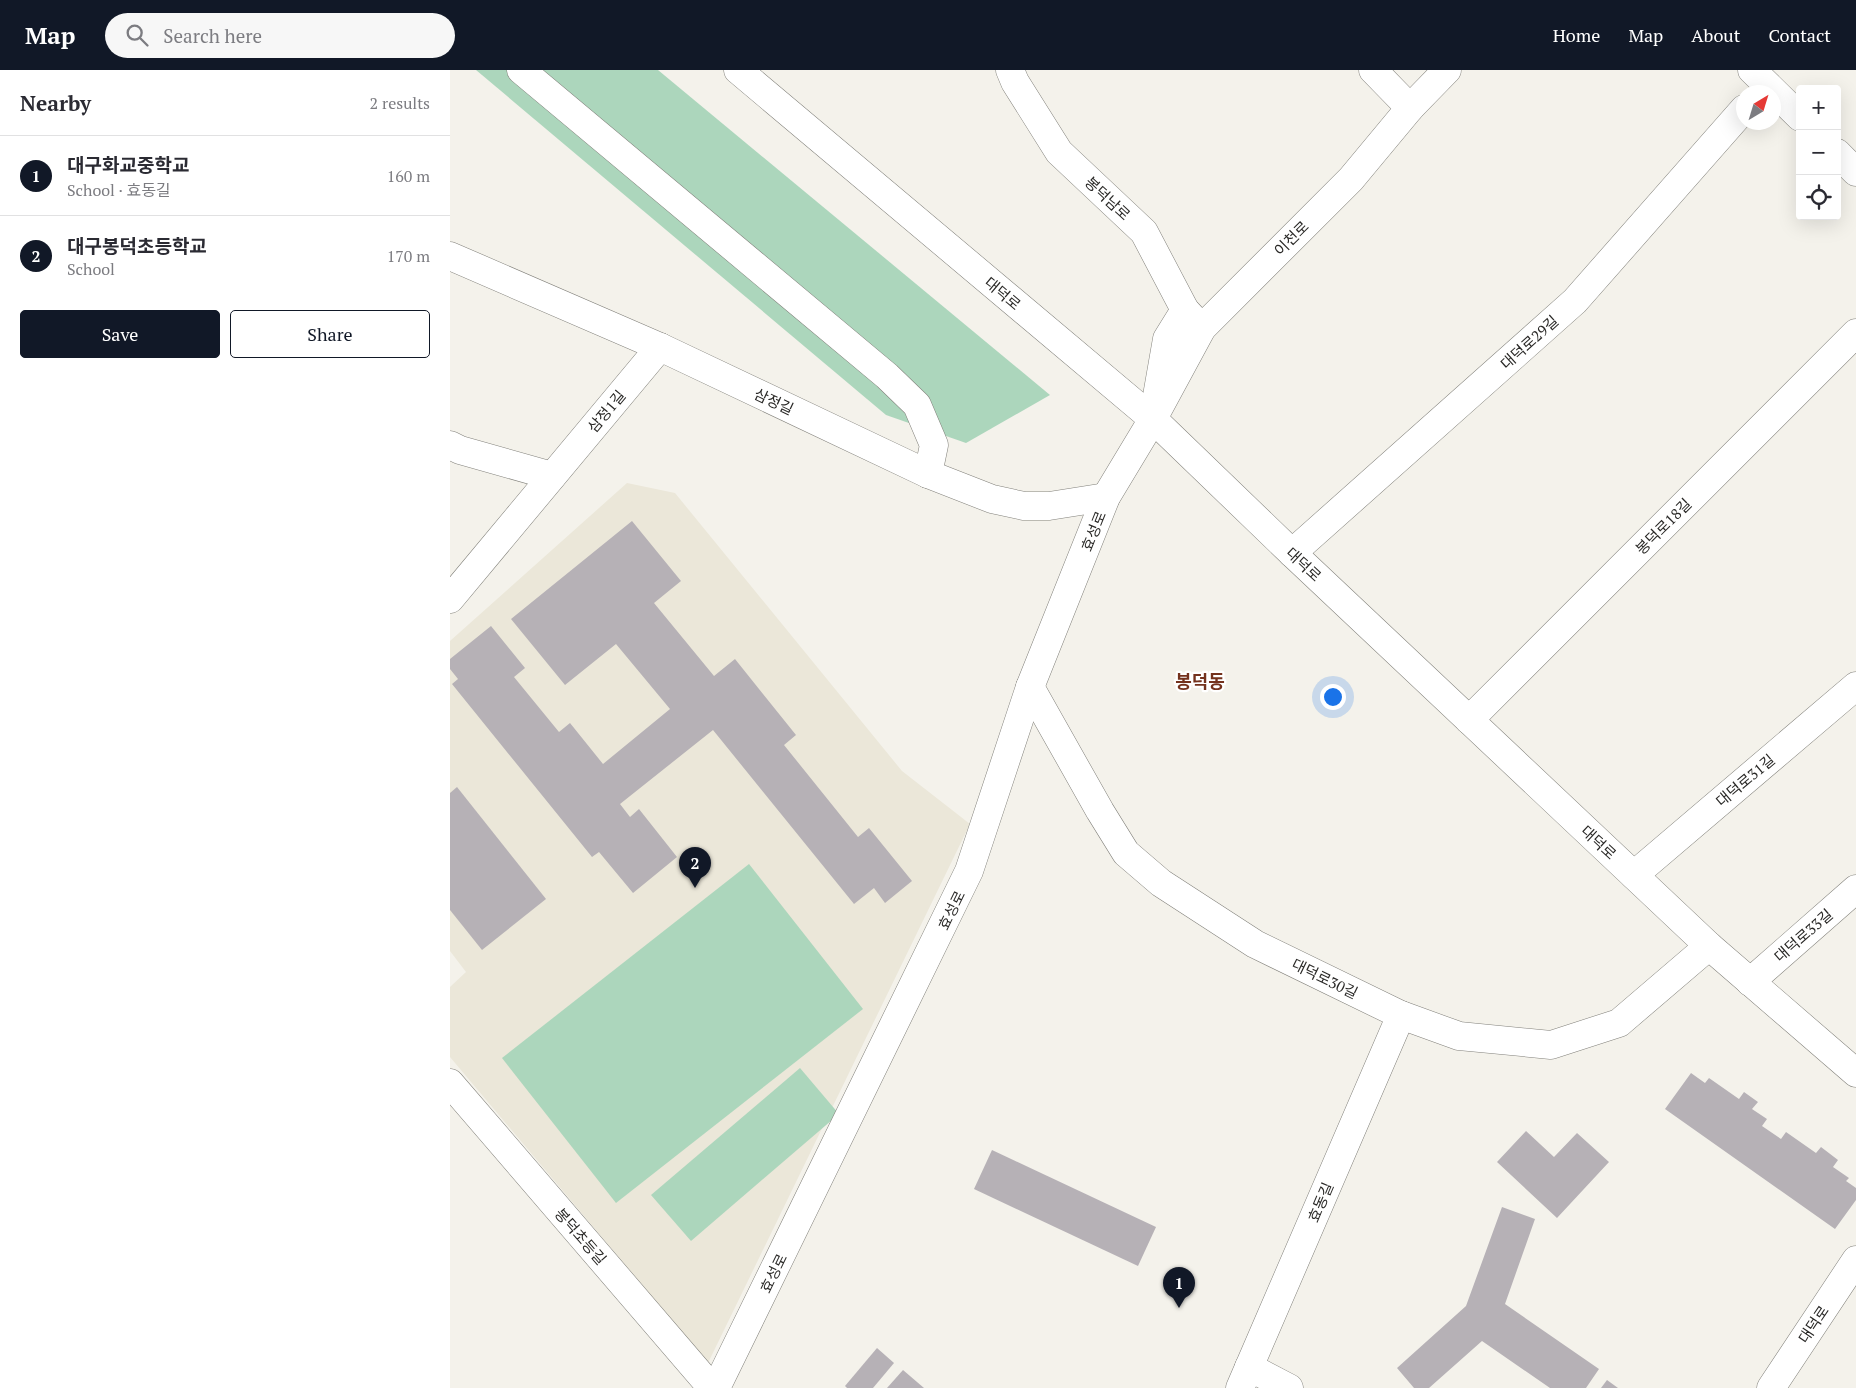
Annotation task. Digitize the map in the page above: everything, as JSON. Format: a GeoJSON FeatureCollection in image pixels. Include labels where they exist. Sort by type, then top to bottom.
{"type":"FeatureCollection","features":[{"type":"Feature","properties":{"kind":"street"},"geometry":{"type":"LineString","coordinates":[[521,70],[887,376],[916,405],[934,445],[928,474]]}},
{"type":"Feature","properties":{"kind":"street","name":"대덕로"},"geometry":{"type":"LineString","coordinates":[[738,70],[1153,419],[1709,946],[1856,1073]]}},
{"type":"Feature","properties":{"kind":"street","name":"봉덕남로"},"geometry":{"type":"LineString","coordinates":[[1010,70],[1015,82],[1059,152],[1144,232],[1193,319]]}},
{"type":"Feature","properties":{"kind":"street"},"geometry":{"type":"LineString","coordinates":[[1372,70],[1410,108]]}},
{"type":"Feature","properties":{"kind":"street","name":"이천로"},"geometry":{"type":"LineString","coordinates":[[1153,419],[1167,339],[1193,319],[1351,178],[1410,108],[1447,70]]}},
{"type":"Feature","properties":{"kind":"street"},"geometry":{"type":"LineString","coordinates":[[1759,82],[1796,114]]}},
{"type":"Feature","properties":{"kind":"street","name":"대덕로29길"},"geometry":{"type":"LineString","coordinates":[[1292,552],[1575,301],[1736,118]]}},
{"type":"Feature","properties":{"kind":"street"},"geometry":{"type":"LineString","coordinates":[[1841,157],[1856,172]]}},
{"type":"Feature","properties":{"kind":"street","name":"삼정길"},"geometry":{"type":"LineString","coordinates":[[450,256],[660,346],[928,474],[992,499],[1024,506],[1050,506],[1106,497]]}},
{"type":"Feature","properties":{"kind":"street","name":"봉덕로18길"},"geometry":{"type":"LineString","coordinates":[[1469,720],[1856,333]]}},
{"type":"Feature","properties":{"kind":"street","name":"삼정1길"},"geometry":{"type":"LineString","coordinates":[[450,599],[660,346]]}},
{"type":"Feature","properties":{"kind":"street","name":"효성로"},"geometry":{"type":"LineString","coordinates":[[716,1388],[969,871],[1030,687],[1106,497],[1153,419]]}},
{"type":"Feature","properties":{"kind":"street"},"geometry":{"type":"LineString","coordinates":[[450,445],[460,450],[552,476]]}},
{"type":"Feature","properties":{"kind":"street","name":"대덕로31길"},"geometry":{"type":"LineString","coordinates":[[1634,875],[1856,686]]}},
{"type":"Feature","properties":{"kind":"street","name":"대덕로30길"},"geometry":{"type":"LineString","coordinates":[[1030,687],[1126,853],[1161,882],[1255,944],[1401,1015],[1459,1036],[1551,1045],[1619,1023],[1709,946]]}},
{"type":"Feature","properties":{"kind":"street","name":"대덕로33길"},"geometry":{"type":"LineString","coordinates":[[1750,982],[1856,889]]}},
{"type":"Feature","properties":{"kind":"street","name":"효동길"},"geometry":{"type":"LineString","coordinates":[[1245,1377],[1401,1015]]}},
{"type":"Feature","properties":{"kind":"street","name":"봉덕초등길"},"geometry":{"type":"LineString","coordinates":[[450,1084],[712,1388]]}},
{"type":"Feature","properties":{"kind":"street","name":"대덕로"},"geometry":{"type":"LineString","coordinates":[[1770,1388],[1856,1260]]}},
{"type":"Feature","properties":{"kind":"street"},"geometry":{"type":"LineString","coordinates":[[1245,1377],[1289,1388]]}},
{"type":"Feature","properties":{"kind":"shaded area"},"geometry":{"type":"Polygon","coordinates":[[[627,483],[675,493],[902,771],[970,824],[708,1363],[450,1057],[450,987],[466,972],[450,951],[450,641],[627,483]]]}},
{"type":"Feature","properties":{"kind":"green space"},"geometry":{"type":"Polygon","coordinates":[[[476,70],[658,70],[1050,395],[966,443],[886,415],[476,70]]]}},
{"type":"Feature","properties":{"kind":"green space"},"geometry":{"type":"Polygon","coordinates":[[[749,864],[863,1009],[616,1203],[502,1058],[749,864]]]}},
{"type":"Feature","properties":{"kind":"green space"},"geometry":{"type":"Polygon","coordinates":[[[800,1068],[839,1114],[691,1241],[651,1195],[800,1068]]]}},
{"type":"Feature","properties":{"kind":"building"},"geometry":{"type":"Polygon","coordinates":[[[632,521],[681,581],[654,603],[714,676],[735,659],[796,735],[784,745],[858,837],[869,828],[912,881],[885,903],[874,888],[854,904],[713,730],[620,804],[630,817],[639,809],[677,857],[633,893],[599,852],[592,857],[452,684],[458,679],[450,669],[450,659],[491,626],[525,668],[514,677],[559,732],[570,723],[603,764],[670,709],[616,644],[565,685],[511,619],[632,521]]]}},
{"type":"Feature","properties":{"kind":"building"},"geometry":{"type":"Polygon","coordinates":[[[457,787],[546,899],[482,950],[450,910],[450,793],[457,787]]]}},
{"type":"Feature","properties":{"kind":"building"},"geometry":{"type":"Polygon","coordinates":[[[1691,1073],[1705,1083],[1709,1078],[1739,1099],[1744,1092],[1758,1102],[1752,1109],[1767,1119],[1762,1126],[1781,1139],[1786,1132],[1816,1153],[1821,1147],[1838,1160],[1833,1167],[1849,1178],[1846,1181],[1856,1188],[1856,1200],[1835,1229],[1665,1109],[1691,1073]]]}},
{"type":"Feature","properties":{"kind":"building"},"geometry":{"type":"Polygon","coordinates":[[[1526,1131],[1554,1157],[1577,1133],[1609,1162],[1557,1218],[1497,1162],[1526,1131]]]}},
{"type":"Feature","properties":{"kind":"building"},"geometry":{"type":"Polygon","coordinates":[[[992,1150],[1156,1227],[1138,1266],[974,1189],[992,1150]]]}},
{"type":"Feature","properties":{"kind":"building"},"geometry":{"type":"Polygon","coordinates":[[[1502,1207],[1535,1219],[1505,1304],[1599,1369],[1586,1388],[1550,1388],[1482,1341],[1429,1388],[1414,1388],[1397,1368],[1466,1306],[1502,1207]]]}},
{"type":"Feature","properties":{"kind":"building"},"geometry":{"type":"Polygon","coordinates":[[[877,1348],[894,1363],[873,1388],[847,1388],[845,1386],[877,1348]]]}},
{"type":"Feature","properties":{"kind":"building"},"geometry":{"type":"Polygon","coordinates":[[[903,1370],[924,1388],[887,1388],[903,1370]]]}},
{"type":"Feature","properties":{"kind":"building"},"geometry":{"type":"Polygon","coordinates":[[[1607,1380],[1618,1388],[1601,1388],[1607,1380]]]}},
{"type":"Feature","properties":{"kind":"place","name":"대구봉덕초등학교"},"geometry":{"type":"Point","coordinates":[695,888]}},
{"type":"Feature","properties":{"kind":"place","name":"대구화교중학교"},"geometry":{"type":"Point","coordinates":[1179,1308]}},
{"type":"Feature","properties":{"kind":"district","name":"봉덕동"},"geometry":{"type":"Point","coordinates":[1200,681]}}]}
